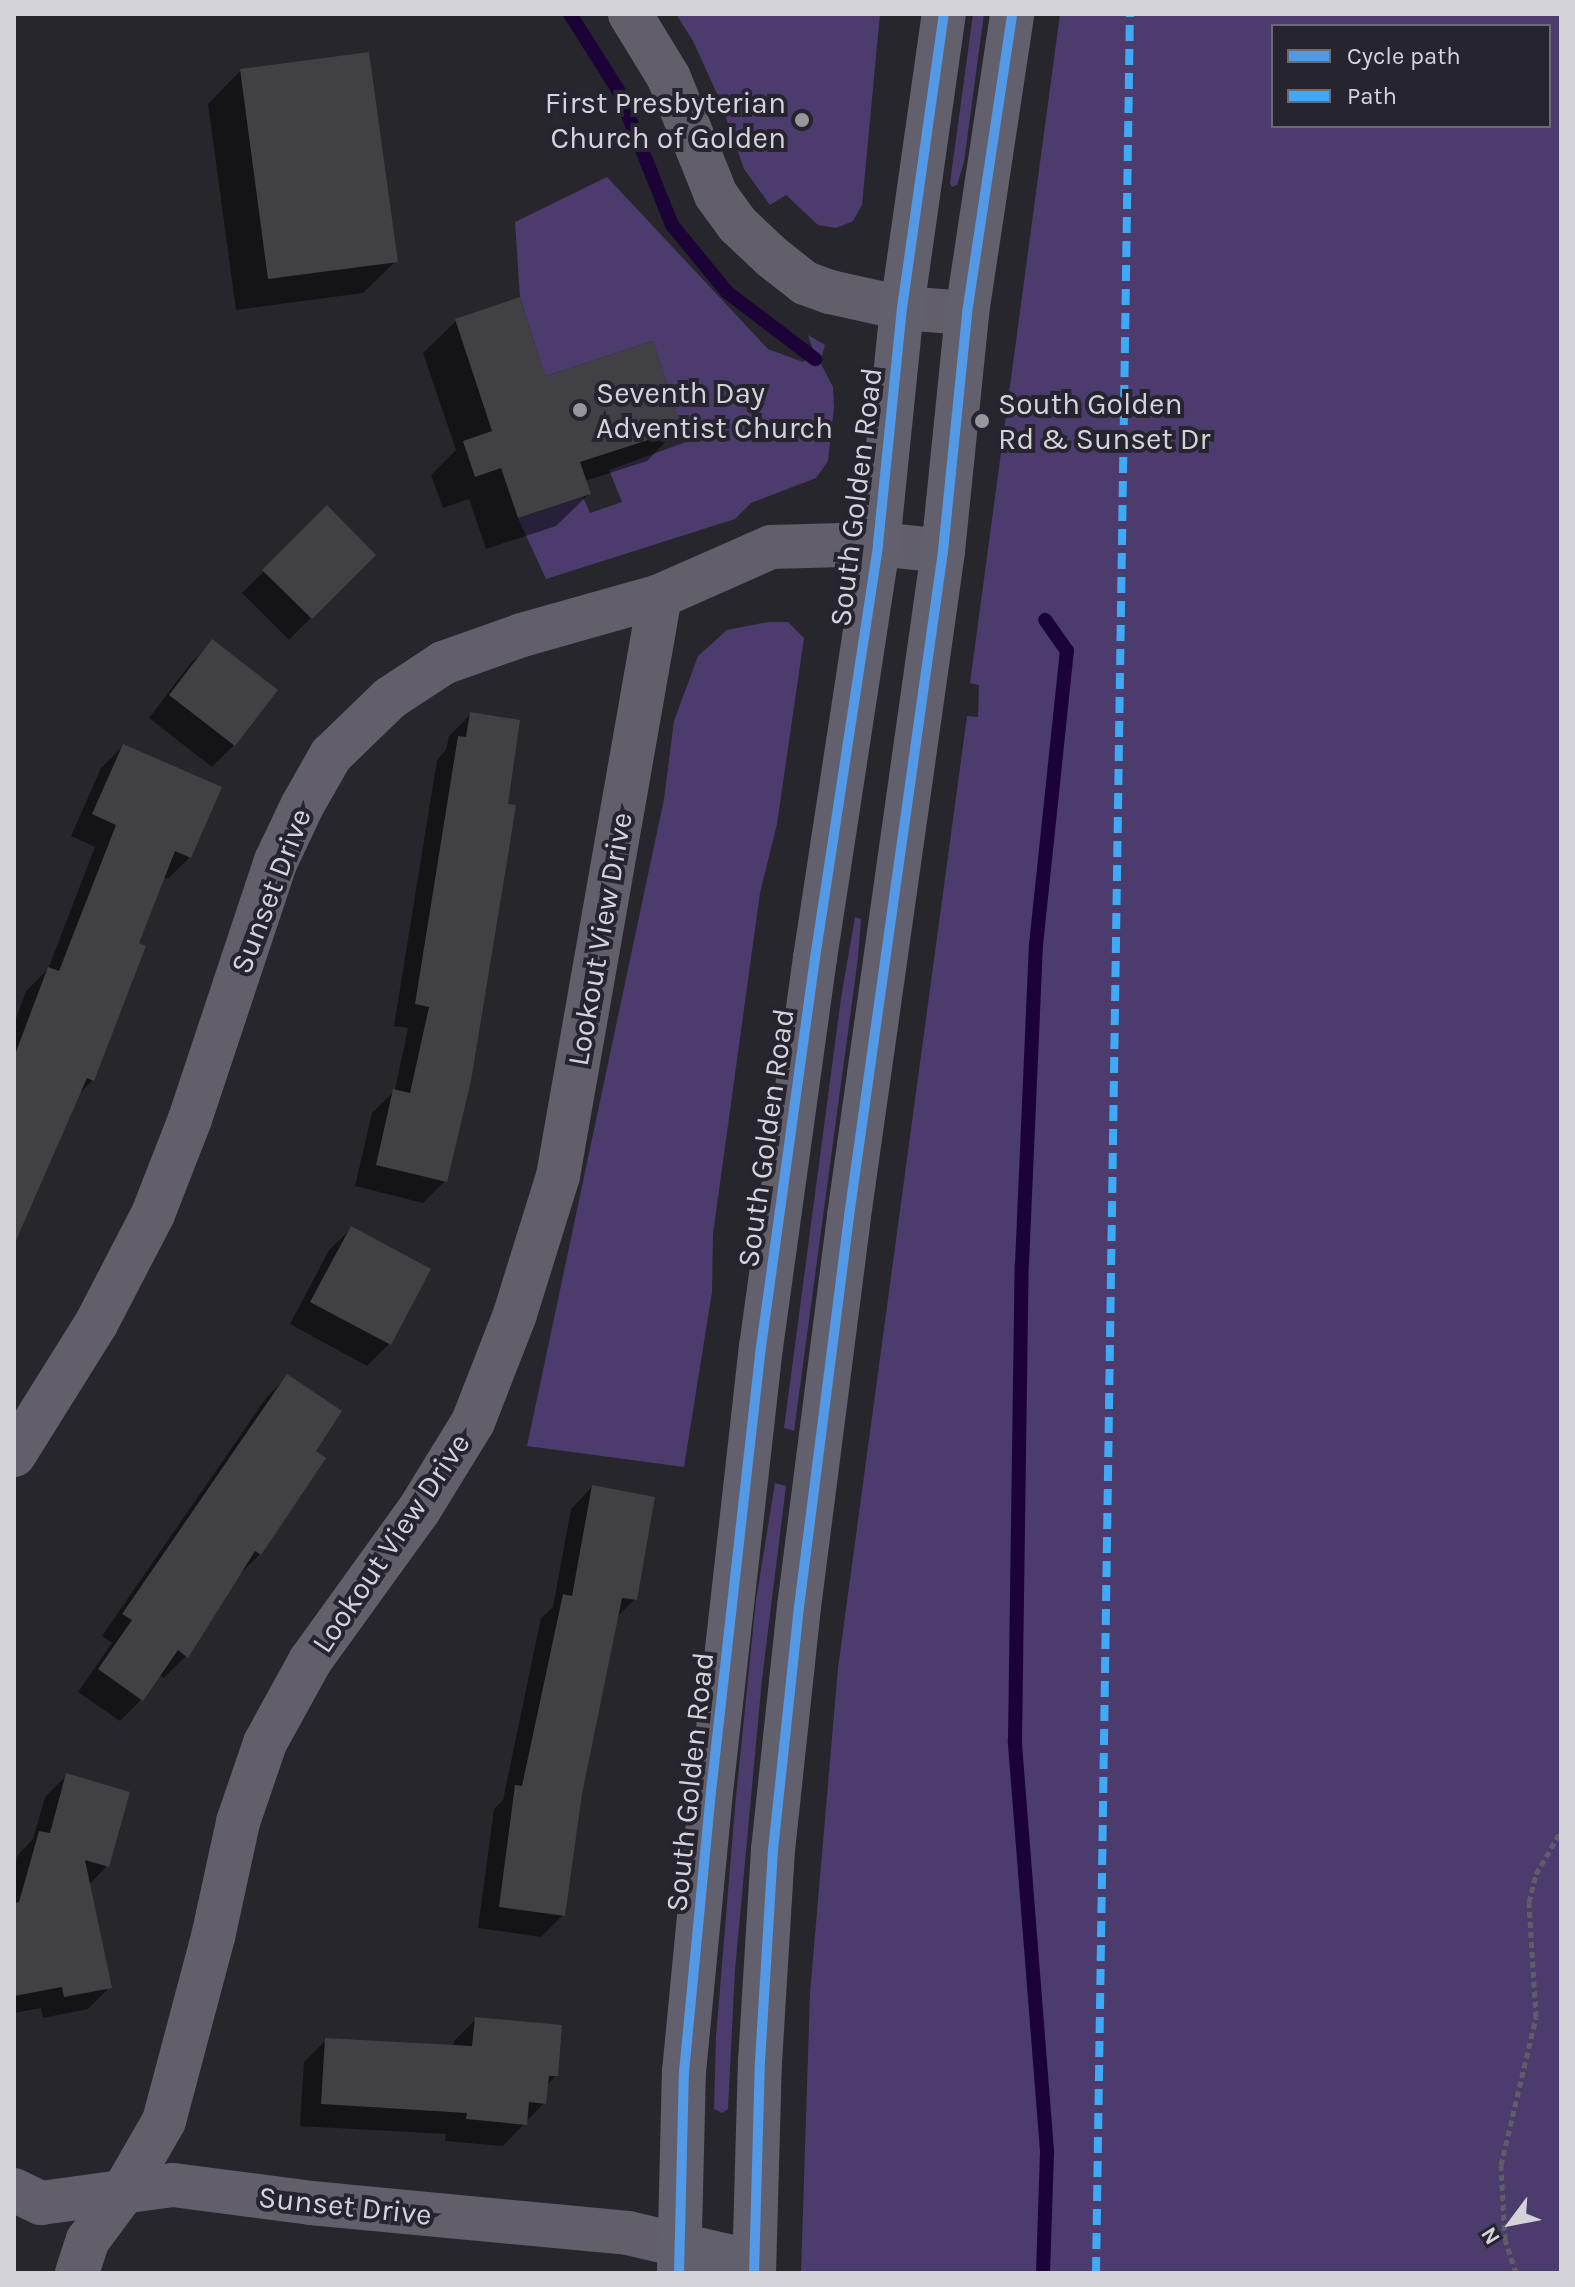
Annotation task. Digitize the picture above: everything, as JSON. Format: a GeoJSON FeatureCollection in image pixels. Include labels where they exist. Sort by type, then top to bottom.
{"type":"FeatureCollection","features":[{"type":"Feature","properties":{"kind":"main road","name":"South Golden Road"},"geometry":{"type":"LineString","coordinates":[[679,2259],[684,2072],[712,1783],[761,1347],[815,958],[878,544],[902,308],[944,14]]}},
{"type":"Feature","properties":{"kind":"main road"},"geometry":{"type":"LineString","coordinates":[[679,2259],[754,2268],[760,2062],[773,1850],[799,1607],[849,1216],[943,551],[967,313],[1012,14]]}},
{"type":"Feature","properties":{"kind":"street"},"geometry":{"type":"LineString","coordinates":[[630,14],[669,78],[716,195],[738,225],[805,283],[902,308],[967,313]]}},
{"type":"Feature","properties":{"kind":"street","name":"Sunset Drive"},"geometry":{"type":"LineString","coordinates":[[14,1455],[96,1324],[153,1214],[190,1119],[276,861],[331,755],[390,698],[443,663],[522,635],[660,596],[771,547],[878,544],[943,551]]}},
{"type":"Feature","properties":{"kind":"street","name":"Lookout View Drive"},"geometry":{"type":"LineString","coordinates":[[77,2273],[88,2240],[122,2194],[164,2121],[213,1937],[238,1822],[265,1743],[310,1661],[419,1510],[473,1422],[515,1314],[558,1176],[660,596]]}},
{"type":"Feature","properties":{"kind":"street","name":"Sunset Drive"},"geometry":{"type":"LineString","coordinates":[[14,2190],[41,2203],[173,2185],[311,2203],[628,2233],[679,2259]]}},
{"type":"Feature","properties":{"kind":"path"},"geometry":{"type":"LineString","coordinates":[[1516,2273],[1505,2240],[1501,2165],[1536,2017],[1529,1902],[1536,1874],[1561,1831]]}},
{"type":"Feature","properties":{"kind":"shaded area","name":"First Presbyterian Church of Golden"},"geometry":{"type":"Polygon","coordinates":[[[676,14],[880,14],[862,205],[853,221],[836,228],[818,225],[786,195],[770,205],[744,169],[719,98],[693,41],[676,14]]]}},
{"type":"Feature","properties":{"kind":"shaded area"},"geometry":{"type":"Polygon","coordinates":[[[973,14],[984,14],[964,162],[957,185],[952,187],[950,183],[973,14]]]}},
{"type":"Feature","properties":{"kind":"shaded area"},"geometry":{"type":"Polygon","coordinates":[[[1060,14],[1561,14],[1561,2273],[801,2273],[810,1993],[838,1668],[967,716],[978,717],[979,685],[970,683],[1060,14]]]}},
{"type":"Feature","properties":{"kind":"shaded area"},"geometry":{"type":"Polygon","coordinates":[[[607,177],[768,349],[803,362],[814,353],[808,335],[825,345],[820,362],[833,387],[834,407],[828,461],[816,478],[751,503],[735,519],[546,579],[518,518],[583,497],[590,513],[622,502],[609,470],[686,442],[653,341],[545,376],[520,297],[515,222],[607,177]]]}},
{"type":"Feature","properties":{"kind":"shaded area"},"geometry":{"type":"Polygon","coordinates":[[[768,622],[788,622],[804,638],[777,824],[760,893],[713,1234],[712,1292],[684,1467],[527,1446],[664,799],[674,721],[698,656],[727,630],[768,622]]]}},
{"type":"Feature","properties":{"kind":"shaded area"},"geometry":{"type":"Polygon","coordinates":[[[855,917],[861,919],[858,958],[794,1431],[784,1428],[841,998],[855,917]]]}},
{"type":"Feature","properties":{"kind":"shaded area"},"geometry":{"type":"Polygon","coordinates":[[[775,1483],[786,1486],[762,1679],[735,1970],[728,2109],[722,2113],[714,2109],[716,2037],[735,1807],[756,1600],[775,1483]]]}},
{"type":"Feature","properties":{"kind":"building"},"geometry":{"type":"Polygon","coordinates":[[[369,52],[398,262],[268,279],[240,69],[369,52]]]}},
{"type":"Feature","properties":{"kind":"building","name":"Seventh Day Adventist Church"},"geometry":{"type":"Polygon","coordinates":[[[520,297],[545,376],[653,341],[682,429],[580,462],[591,494],[518,518],[501,468],[475,477],[463,441],[492,431],[455,319],[520,297]]]}},
{"type":"Feature","properties":{"kind":"building"},"geometry":{"type":"Polygon","coordinates":[[[327,505],[376,555],[312,619],[262,570],[327,505]]]}},
{"type":"Feature","properties":{"kind":"building"},"geometry":{"type":"Polygon","coordinates":[[[212,639],[278,690],[235,746],[169,695],[212,639]]]}},
{"type":"Feature","properties":{"kind":"building"},"geometry":{"type":"Polygon","coordinates":[[[470,712],[520,720],[508,804],[516,805],[471,1081],[447,1182],[376,1165],[393,1089],[410,1093],[429,1007],[415,1004],[458,736],[466,737],[470,712]]]}},
{"type":"Feature","properties":{"kind":"building"},"geometry":{"type":"Polygon","coordinates":[[[123,744],[222,787],[191,858],[175,851],[139,943],[146,946],[94,1081],[87,1078],[14,1245],[14,1057],[48,967],[59,971],[116,825],[92,814],[123,744]]]}},
{"type":"Feature","properties":{"kind":"building"},"geometry":{"type":"Polygon","coordinates":[[[351,1226],[431,1269],[391,1345],[310,1302],[351,1226]]]}},
{"type":"Feature","properties":{"kind":"building"},"geometry":{"type":"Polygon","coordinates":[[[287,1374],[342,1411],[316,1451],[326,1458],[261,1555],[255,1551],[188,1658],[178,1650],[143,1701],[98,1669],[132,1620],[122,1614],[287,1374]]]}},
{"type":"Feature","properties":{"kind":"building"},"geometry":{"type":"Polygon","coordinates":[[[592,1485],[655,1497],[637,1600],[622,1598],[582,1794],[565,1916],[499,1907],[515,1785],[522,1786],[563,1594],[572,1596],[592,1485]]]}},
{"type":"Feature","properties":{"kind":"building"},"geometry":{"type":"Polygon","coordinates":[[[66,1773],[130,1792],[109,1867],[85,1860],[112,1988],[64,1997],[62,1987],[14,1996],[14,1903],[19,1902],[39,1831],[50,1833],[66,1773]]]}},
{"type":"Feature","properties":{"kind":"building"},"geometry":{"type":"Polygon","coordinates":[[[475,2017],[562,2025],[558,2076],[549,2076],[546,2104],[529,2102],[527,2125],[466,2119],[467,2113],[321,2104],[325,2038],[472,2046],[475,2017]]]}},
{"type":"Feature","properties":{"kind":"waterway"},"geometry":{"type":"LineString","coordinates":[[570,14],[618,90],[672,225],[727,292],[815,359]]}},
{"type":"Feature","properties":{"kind":"waterway"},"geometry":{"type":"LineString","coordinates":[[1043,2273],[1047,2151],[1015,1740],[1022,1264],[1036,945],[1067,651],[1045,620]]}},
{"type":"Feature","properties":{"kind":"marked path"},"geometry":{"type":"LineString","coordinates":[[1096,2273],[1130,14]]}},
{"type":"Feature","properties":{"kind":"cycle path"},"geometry":{"type":"LineString","coordinates":[[679,2273],[684,2072],[712,1783],[761,1347],[815,958],[878,544],[902,308],[944,14]]}},
{"type":"Feature","properties":{"kind":"cycle path"},"geometry":{"type":"LineString","coordinates":[[754,2273],[760,2062],[773,1850],[799,1607],[849,1216],[943,551],[967,313],[1012,14]]}},
{"type":"Feature","properties":{"kind":"place","name":"First Presbyterian Church of Golden"},"geometry":{"type":"Point","coordinates":[802,120]}},
{"type":"Feature","properties":{"kind":"place","name":"Seventh Day Adventist Church"},"geometry":{"type":"Point","coordinates":[580,410]}},
{"type":"Feature","properties":{"kind":"place","name":"South Golden Rd & Sunset Dr"},"geometry":{"type":"Point","coordinates":[982,421]}}]}
